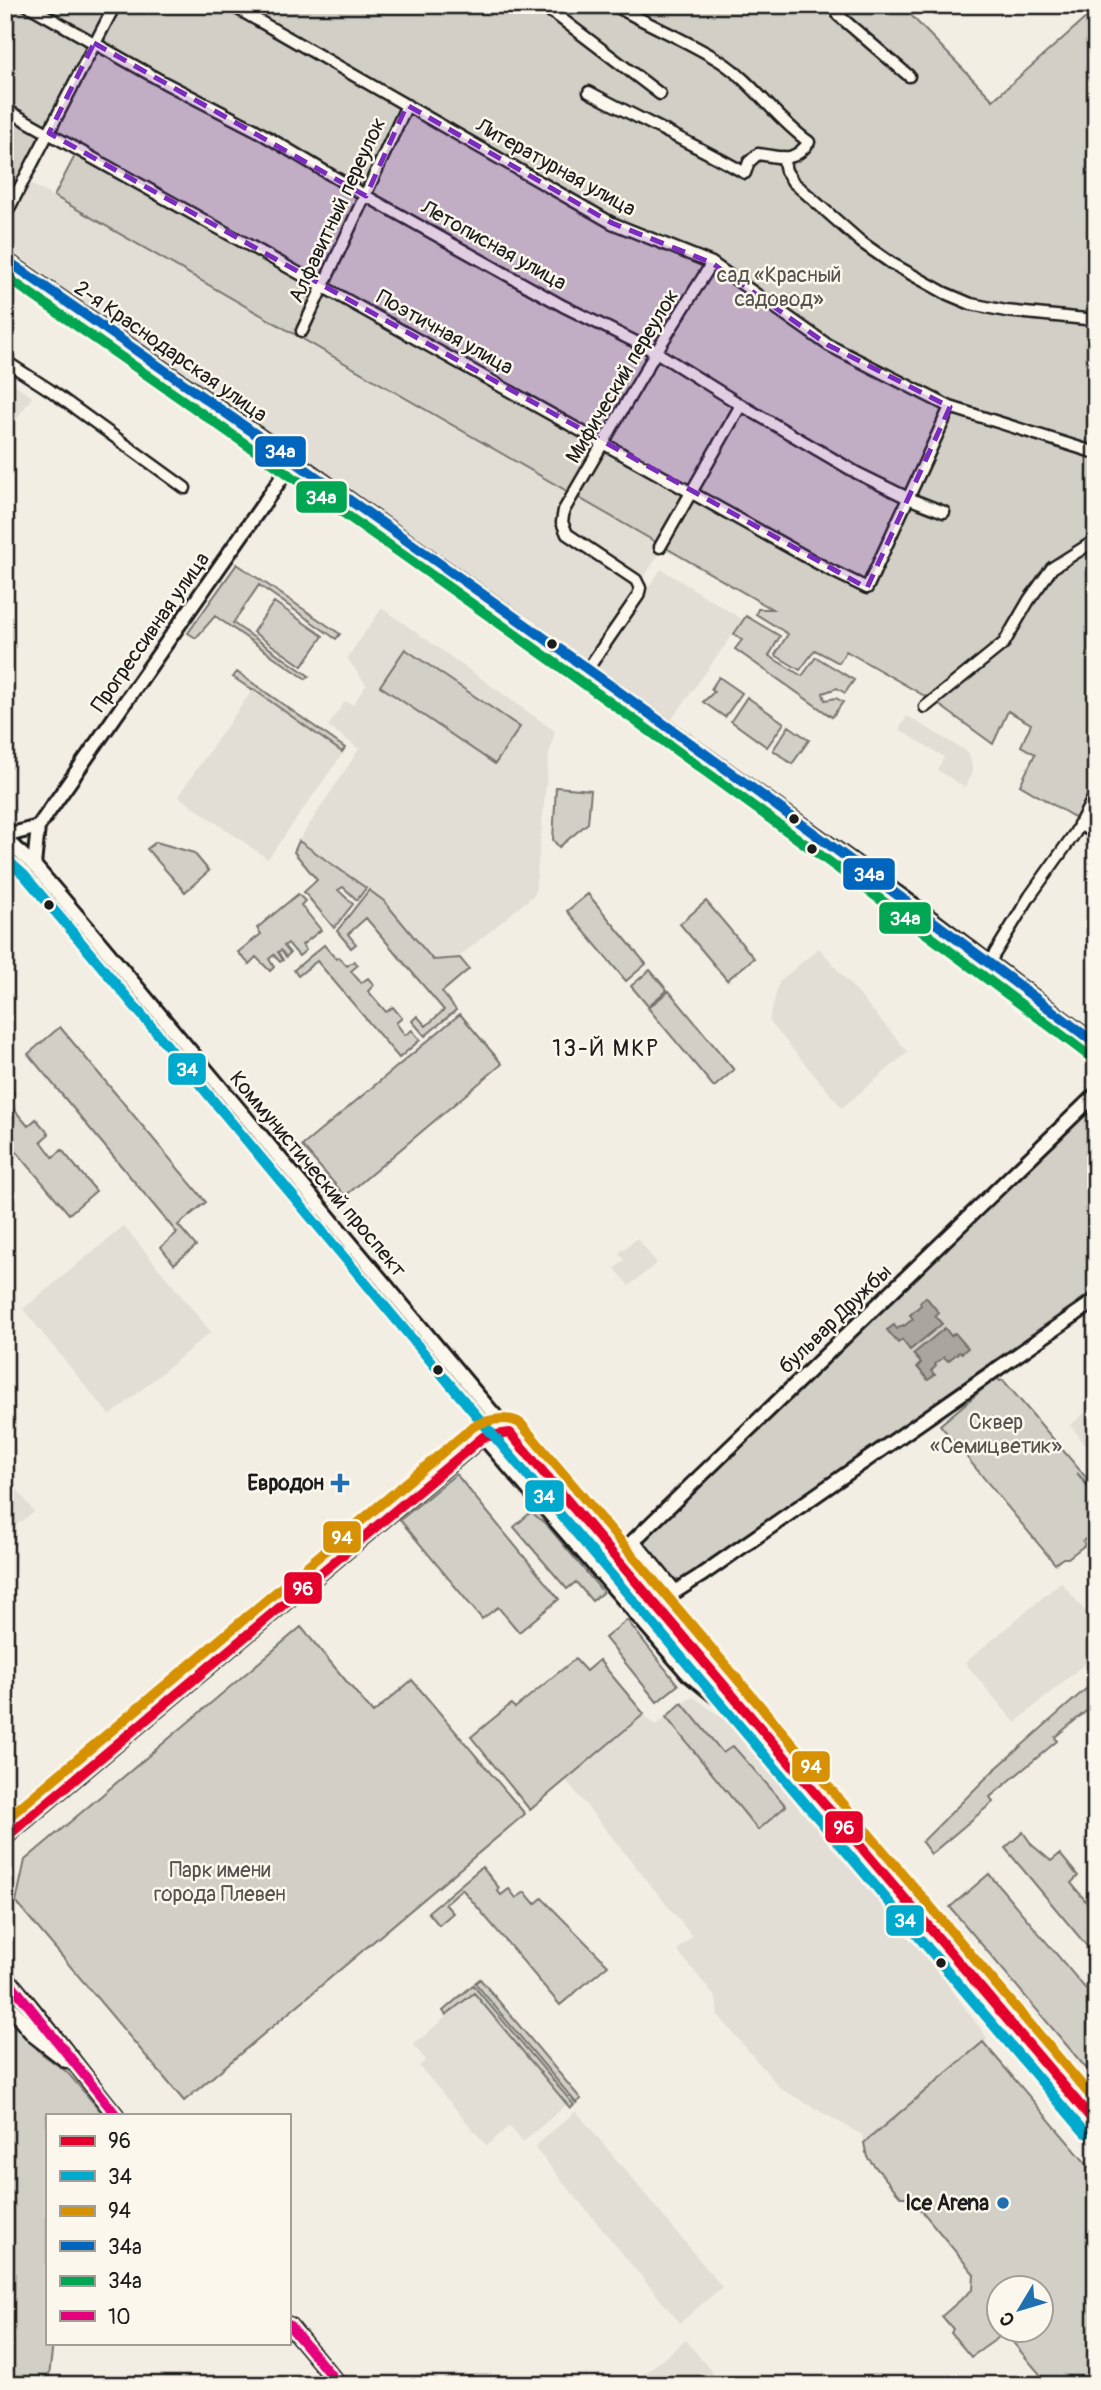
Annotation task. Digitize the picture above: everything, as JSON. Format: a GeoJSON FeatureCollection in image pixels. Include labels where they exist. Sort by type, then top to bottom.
{"type":"FeatureCollection","features":[{"type":"Feature","properties":{"kind":"main road"},"geometry":{"type":"LineString","coordinates":[[5,1976],[47,2025],[78,2070],[115,2114]]}},
{"type":"Feature","properties":{"kind":"main road"},"geometry":{"type":"LineString","coordinates":[[5,2001],[34,2035],[78,2070]]}},
{"type":"Feature","properties":{"kind":"main road"},"geometry":{"type":"LineString","coordinates":[[290,2326],[339,2385]]}},
{"type":"Feature","properties":{"kind":"street","name":"Летописная улица"},"geometry":{"type":"LineString","coordinates":[[27,5],[254,129],[366,196],[563,306],[656,352],[857,473],[944,512]]}},
{"type":"Feature","properties":{"kind":"street"},"geometry":{"type":"LineString","coordinates":[[5,216],[115,5]]}},
{"type":"Feature","properties":{"kind":"street","name":"Литературная улица"},"geometry":{"type":"LineString","coordinates":[[231,5],[612,223],[712,263],[828,345],[950,407],[1096,453]]}},
{"type":"Feature","properties":{"kind":"street"},"geometry":{"type":"LineString","coordinates":[[540,5],[660,94]]}},
{"type":"Feature","properties":{"kind":"street"},"geometry":{"type":"LineString","coordinates":[[589,92],[629,114],[695,144],[745,173],[749,162],[758,154],[789,159],[800,153],[809,142],[788,128],[757,93],[722,62],[614,5]]}},
{"type":"Feature","properties":{"kind":"street"},"geometry":{"type":"LineString","coordinates":[[834,5],[838,15],[909,76]]}},
{"type":"Feature","properties":{"kind":"street","name":"Алфавитный переулок"},"geometry":{"type":"LineString","coordinates":[[302,331],[407,105]]}},
{"type":"Feature","properties":{"kind":"street","name":"Поэтичная улица"},"geometry":{"type":"LineString","coordinates":[[5,109],[867,588],[908,498]]}},
{"type":"Feature","properties":{"kind":"street"},"geometry":{"type":"LineString","coordinates":[[783,157],[786,172],[793,181],[861,242],[891,263],[945,293],[971,304],[1006,311],[1096,320]]}},
{"type":"Feature","properties":{"kind":"street","name":"2-я Краснодарская улица"},"geometry":{"type":"LineString","coordinates":[[5,259],[294,460],[903,897],[1096,1044]]}},
{"type":"Feature","properties":{"kind":"street","name":"Мифический переулок"},"geometry":{"type":"LineString","coordinates":[[587,670],[638,596],[640,588],[636,580],[567,534],[562,522],[564,510],[656,352],[712,263]]}},
{"type":"Feature","properties":{"kind":"street"},"geometry":{"type":"LineString","coordinates":[[5,361],[50,390],[185,488]]}},
{"type":"Feature","properties":{"kind":"street"},"geometry":{"type":"LineString","coordinates":[[660,547],[741,405]]}},
{"type":"Feature","properties":{"kind":"street"},"geometry":{"type":"LineString","coordinates":[[908,498],[950,407]]}},
{"type":"Feature","properties":{"kind":"street","name":"Прогрессивная улица"},"geometry":{"type":"LineString","coordinates":[[38,827],[294,460]]}},
{"type":"Feature","properties":{"kind":"street"},"geometry":{"type":"LineString","coordinates":[[925,707],[1004,643],[1029,600],[1052,568],[1096,540]]}},
{"type":"Feature","properties":{"kind":"street"},"geometry":{"type":"LineString","coordinates":[[989,962],[1079,824],[1096,793]]}},
{"type":"Feature","properties":{"kind":"street"},"geometry":{"type":"LineString","coordinates":[[1079,824],[1096,834]]}},
{"type":"Feature","properties":{"kind":"street"},"geometry":{"type":"LineString","coordinates":[[5,837],[38,827],[34,865]]}},
{"type":"Feature","properties":{"kind":"street","name":"Коммунистический проспект"},"geometry":{"type":"LineString","coordinates":[[5,837],[34,865],[489,1409],[1096,2124]]}},
{"type":"Feature","properties":{"kind":"street","name":"бульвар Дружбы"},"geometry":{"type":"LineString","coordinates":[[600,1573],[1096,1094]]}},
{"type":"Feature","properties":{"kind":"street"},"geometry":{"type":"LineString","coordinates":[[637,1616],[1096,1300]]}},
{"type":"Feature","properties":{"kind":"street"},"geometry":{"type":"LineString","coordinates":[[483,1437],[489,1409]]}},
{"type":"Feature","properties":{"kind":"street"},"geometry":{"type":"LineString","coordinates":[[5,1838],[483,1437],[510,1433]]}},
{"type":"Feature","properties":{"kind":"street","name":"Коммунистический проспект"},"geometry":{"type":"LineString","coordinates":[[483,1437],[688,1674],[772,1742]]}},
{"type":"Feature","properties":{"kind":"street"},"geometry":{"type":"LineString","coordinates":[[634,1540],[676,1591]]}},
{"type":"Feature","properties":{"kind":"highlighted area"},"geometry":{"type":"Polygon","coordinates":[[[94,43],[366,196],[407,105],[612,223],[712,263],[828,345],[950,407],[867,588],[49,133],[94,43]]]}},
{"type":"Feature","properties":{"kind":"shaded area"},"geometry":{"type":"Polygon","coordinates":[[[26,181],[663,548],[587,665],[5,246],[5,228],[26,181]]]}},
{"type":"Feature","properties":{"kind":"shaded area"},"geometry":{"type":"Polygon","coordinates":[[[5,377],[32,397],[5,436],[5,377]]]}},
{"type":"Feature","properties":{"kind":"shaded area"},"geometry":{"type":"Polygon","coordinates":[[[661,569],[743,620],[670,722],[593,668],[661,569]]]}},
{"type":"Feature","properties":{"kind":"shaded area"},"geometry":{"type":"Polygon","coordinates":[[[382,608],[555,731],[549,755],[535,894],[459,957],[434,959],[384,900],[299,840],[359,749],[328,726],[345,701],[353,705],[366,685],[347,658],[382,608]]]}},
{"type":"Feature","properties":{"kind":"shaded area"},"geometry":{"type":"Polygon","coordinates":[[[253,689],[343,753],[268,859],[178,796],[253,689]]]}},
{"type":"Feature","properties":{"kind":"shaded area"},"geometry":{"type":"Polygon","coordinates":[[[907,716],[969,753],[973,772],[965,787],[937,770],[944,757],[899,729],[907,716]]]}},
{"type":"Feature","properties":{"kind":"shaded area"},"geometry":{"type":"Polygon","coordinates":[[[819,948],[908,1052],[842,1108],[769,1021],[779,982],[819,948]]]}},
{"type":"Feature","properties":{"kind":"shaded area"},"geometry":{"type":"Polygon","coordinates":[[[124,1226],[211,1332],[110,1416],[23,1309],[124,1226]]]}},
{"type":"Feature","properties":{"kind":"shaded area"},"geometry":{"type":"Polygon","coordinates":[[[637,1238],[657,1263],[629,1286],[615,1268],[624,1260],[619,1253],[637,1238]]]}},
{"type":"Feature","properties":{"kind":"shaded area"},"geometry":{"type":"Polygon","coordinates":[[[926,1297],[939,1313],[935,1316],[942,1324],[910,1350],[902,1340],[898,1343],[887,1330],[894,1325],[897,1329],[913,1319],[910,1315],[926,1297]]]}},
{"type":"Feature","properties":{"kind":"shaded area"},"geometry":{"type":"Polygon","coordinates":[[[945,1328],[951,1336],[955,1333],[968,1348],[948,1361],[944,1357],[935,1364],[931,1371],[935,1375],[928,1380],[917,1367],[921,1363],[913,1354],[945,1328]]]}},
{"type":"Feature","properties":{"kind":"shaded area"},"geometry":{"type":"Polygon","coordinates":[[[1085,1413],[1096,1426],[1096,1448],[1091,1452],[1070,1425],[1085,1413]]]}},
{"type":"Feature","properties":{"kind":"shaded area"},"geometry":{"type":"Polygon","coordinates":[[[5,1473],[34,1512],[5,1533],[5,1473]]]}},
{"type":"Feature","properties":{"kind":"shaded area"},"geometry":{"type":"Polygon","coordinates":[[[1061,1582],[1096,1624],[1096,1654],[1015,1723],[965,1663],[1061,1582]]]}},
{"type":"Feature","properties":{"kind":"shaded area"},"geometry":{"type":"Polygon","coordinates":[[[694,1697],[746,1735],[860,1866],[988,2039],[864,2143],[862,2135],[781,2089],[718,2015],[716,1998],[677,1950],[692,1936],[565,1779],[644,1714],[655,1726],[694,1697]]]}},
{"type":"Feature","properties":{"kind":"shaded area"},"geometry":{"type":"Polygon","coordinates":[[[473,1994],[567,2104],[523,2142],[509,2126],[487,2146],[419,2066],[426,2060],[413,2045],[473,1994]]]}},
{"type":"Feature","properties":{"kind":"shaded area"},"geometry":{"type":"Polygon","coordinates":[[[576,2111],[722,2287],[680,2323],[534,2147],[576,2111]]]}},
{"type":"Feature","properties":{"kind":"shaded area"},"geometry":{"type":"Polygon","coordinates":[[[686,2340],[722,2385],[631,2385],[686,2340]]]}},
{"type":"Feature","properties":{"kind":"green space","name":"сад «Красный садовод»"},"geometry":{"type":"Polygon","coordinates":[[[5,5],[901,5],[993,100],[1096,9],[1096,536],[1052,563],[1002,642],[930,699],[846,651],[839,663],[815,650],[800,670],[775,655],[788,634],[756,614],[758,609],[772,609],[54,196],[80,146],[45,127],[5,211],[5,5]]]}},
{"type":"Feature","properties":{"kind":"green space"},"geometry":{"type":"Polygon","coordinates":[[[1096,543],[1096,830],[1020,785],[1035,754],[1021,746],[1031,724],[1008,711],[993,744],[938,704],[1006,645],[1053,570],[1096,543]]]}},
{"type":"Feature","properties":{"kind":"green space"},"geometry":{"type":"Polygon","coordinates":[[[237,564],[340,634],[336,639],[259,585],[233,623],[309,676],[306,679],[215,616],[196,638],[188,633],[237,564]]]}},
{"type":"Feature","properties":{"kind":"green space"},"geometry":{"type":"Polygon","coordinates":[[[274,602],[323,636],[302,666],[253,632],[274,602]]]}},
{"type":"Feature","properties":{"kind":"green space"},"geometry":{"type":"Polygon","coordinates":[[[746,616],[780,636],[769,656],[802,676],[816,657],[854,680],[845,693],[837,688],[823,693],[825,700],[836,698],[843,702],[832,717],[735,649],[742,640],[734,634],[746,616]]]}},
{"type":"Feature","properties":{"kind":"green space"},"geometry":{"type":"Polygon","coordinates":[[[405,649],[520,727],[495,764],[380,686],[405,649]]]}},
{"type":"Feature","properties":{"kind":"green space"},"geometry":{"type":"Polygon","coordinates":[[[237,672],[345,748],[342,752],[233,677],[237,672]]]}},
{"type":"Feature","properties":{"kind":"green space"},"geometry":{"type":"Polygon","coordinates":[[[719,677],[742,693],[725,717],[703,702],[714,692],[711,689],[719,677]]]}},
{"type":"Feature","properties":{"kind":"green space"},"geometry":{"type":"Polygon","coordinates":[[[747,697],[784,723],[767,747],[731,721],[747,697]]]}},
{"type":"Feature","properties":{"kind":"green space"},"geometry":{"type":"Polygon","coordinates":[[[789,726],[809,740],[792,764],[773,750],[789,726]]]}},
{"type":"Feature","properties":{"kind":"green space"},"geometry":{"type":"Polygon","coordinates":[[[556,787],[591,790],[588,823],[559,847],[553,840],[556,787]]]}},
{"type":"Feature","properties":{"kind":"green space"},"geometry":{"type":"Polygon","coordinates":[[[299,841],[366,888],[357,900],[343,887],[338,890],[353,904],[334,928],[304,892],[317,880],[294,852],[299,841]]]}},
{"type":"Feature","properties":{"kind":"green space"},"geometry":{"type":"Polygon","coordinates":[[[156,842],[194,853],[209,871],[185,892],[147,849],[156,842]]]}},
{"type":"Feature","properties":{"kind":"green space"},"geometry":{"type":"Polygon","coordinates":[[[369,890],[384,901],[433,960],[460,958],[469,969],[442,992],[456,1010],[425,1036],[412,1021],[417,1016],[426,1026],[444,1010],[366,918],[348,934],[356,944],[351,948],[337,931],[369,890]]]}},
{"type":"Feature","properties":{"kind":"green space"},"geometry":{"type":"Polygon","coordinates":[[[298,894],[305,901],[301,905],[321,930],[302,945],[306,950],[299,956],[288,943],[284,946],[290,953],[286,957],[281,950],[278,952],[283,960],[280,962],[274,955],[269,959],[274,967],[270,971],[256,957],[249,964],[238,952],[261,934],[257,928],[298,894]]]}},
{"type":"Feature","properties":{"kind":"green space"},"geometry":{"type":"Polygon","coordinates":[[[588,894],[646,964],[626,981],[567,911],[588,894]]]}},
{"type":"Feature","properties":{"kind":"green space"},"geometry":{"type":"Polygon","coordinates":[[[706,901],[754,958],[727,980],[680,924],[706,901]]]}},
{"type":"Feature","properties":{"kind":"green space"},"geometry":{"type":"Polygon","coordinates":[[[324,945],[336,959],[339,957],[347,966],[354,961],[358,965],[351,971],[361,983],[368,978],[374,985],[368,991],[386,1012],[393,1007],[402,1018],[396,1023],[405,1035],[412,1030],[420,1040],[399,1058],[317,961],[298,976],[294,970],[324,945]]]}},
{"type":"Feature","properties":{"kind":"green space"},"geometry":{"type":"Polygon","coordinates":[[[650,970],[667,990],[648,1006],[631,986],[650,970]]]}},
{"type":"Feature","properties":{"kind":"green space"},"geometry":{"type":"Polygon","coordinates":[[[669,991],[734,1070],[714,1087],[648,1008],[669,991]]]}},
{"type":"Feature","properties":{"kind":"green space"},"geometry":{"type":"Polygon","coordinates":[[[460,1014],[502,1064],[345,1196],[302,1146],[460,1014]]]}},
{"type":"Feature","properties":{"kind":"green space"},"geometry":{"type":"Polygon","coordinates":[[[60,1027],[206,1202],[178,1225],[196,1246],[174,1264],[161,1247],[177,1233],[28,1054],[60,1027]]]}},
{"type":"Feature","properties":{"kind":"green space"},"geometry":{"type":"Polygon","coordinates":[[[5,1082],[14,1093],[6,1100],[28,1126],[36,1119],[49,1134],[41,1141],[53,1157],[62,1150],[96,1191],[69,1214],[5,1138],[5,1082]]]}},
{"type":"Feature","properties":{"kind":"green space"},"geometry":{"type":"Polygon","coordinates":[[[1096,1098],[1096,1289],[684,1579],[675,1579],[642,1541],[1096,1098]]]}},
{"type":"Feature","properties":{"kind":"green space","name":"Сквер «Семицветик»"},"geometry":{"type":"Polygon","coordinates":[[[997,1377],[1000,1381],[1003,1380],[1096,1489],[1096,1493],[1077,1473],[1096,1497],[1096,1537],[1090,1535],[1083,1541],[1085,1545],[1055,1564],[940,1425],[997,1377]]]}},
{"type":"Feature","properties":{"kind":"green space"},"geometry":{"type":"Polygon","coordinates":[[[456,1474],[559,1599],[519,1632],[498,1607],[482,1619],[400,1520],[456,1474]]]}},
{"type":"Feature","properties":{"kind":"green space"},"geometry":{"type":"Polygon","coordinates":[[[531,1512],[547,1525],[603,1592],[592,1601],[576,1582],[567,1589],[514,1527],[531,1512]]]}},
{"type":"Feature","properties":{"kind":"green space"},"geometry":{"type":"Polygon","coordinates":[[[627,1620],[678,1685],[657,1702],[605,1638],[627,1620]]]}},
{"type":"Feature","properties":{"kind":"green space","name":"Парк имени города Плевен"},"geometry":{"type":"Polygon","coordinates":[[[301,1627],[373,1713],[412,1680],[525,1814],[184,2101],[16,1902],[25,1860],[301,1627]]]}},
{"type":"Feature","properties":{"kind":"green space"},"geometry":{"type":"Polygon","coordinates":[[[575,1659],[586,1671],[599,1660],[644,1714],[530,1810],[471,1737],[511,1704],[515,1708],[575,1659]]]}},
{"type":"Feature","properties":{"kind":"green space"},"geometry":{"type":"Polygon","coordinates":[[[1096,1680],[1096,1703],[1055,1737],[1057,1741],[990,1797],[993,1802],[931,1854],[922,1842],[993,1771],[1096,1680]]]}},
{"type":"Feature","properties":{"kind":"green space"},"geometry":{"type":"Polygon","coordinates":[[[682,1703],[723,1753],[733,1746],[786,1806],[758,1830],[666,1717],[682,1703]]]}},
{"type":"Feature","properties":{"kind":"green space"},"geometry":{"type":"Polygon","coordinates":[[[1023,1832],[1032,1845],[1051,1861],[1060,1854],[1078,1876],[1071,1883],[1092,1909],[1096,1906],[1096,1957],[1005,1848],[1023,1832]]]}},
{"type":"Feature","properties":{"kind":"green space"},"geometry":{"type":"Polygon","coordinates":[[[482,1867],[499,1888],[497,1890],[501,1895],[509,1889],[516,1898],[525,1892],[535,1904],[542,1898],[608,1965],[560,2005],[462,1889],[445,1904],[453,1913],[439,1925],[428,1912],[482,1867]]]}},
{"type":"Feature","properties":{"kind":"green space"},"geometry":{"type":"Polygon","coordinates":[[[989,1874],[1096,2001],[1096,2080],[950,1907],[989,1874]]]}},
{"type":"Feature","properties":{"kind":"green space"},"geometry":{"type":"Polygon","coordinates":[[[480,1979],[581,2099],[576,2103],[475,1983],[480,1979]]]}},
{"type":"Feature","properties":{"kind":"green space"},"geometry":{"type":"Polygon","coordinates":[[[473,1985],[574,2105],[570,2108],[474,1993],[446,2015],[443,2011],[473,1985]]]}},
{"type":"Feature","properties":{"kind":"green space"},"geometry":{"type":"Polygon","coordinates":[[[5,2012],[41,2053],[67,2072],[103,2114],[46,2114],[46,2344],[53,2344],[48,2385],[5,2385],[5,2012]]]}},
{"type":"Feature","properties":{"kind":"green space"},"geometry":{"type":"Polygon","coordinates":[[[983,2042],[1096,2175],[1096,2385],[1049,2385],[1014,2344],[1056,2344],[1056,2274],[986,2274],[986,2344],[989,2344],[971,2357],[951,2333],[953,2329],[942,2316],[973,2289],[974,2274],[910,2197],[901,2197],[867,2157],[864,2143],[983,2042]]]}},
{"type":"Feature","properties":{"kind":"transit line","name":"34а"},"geometry":{"type":"LineString","coordinates":[[5,259],[555,646],[827,843],[1096,1044]]}},
{"type":"Feature","properties":{"kind":"transit line","name":"34a"},"geometry":{"type":"LineString","coordinates":[[5,276],[551,660],[1088,1055]]}},
{"type":"Feature","properties":{"kind":"transit line","name":"34"},"geometry":{"type":"LineString","coordinates":[[5,858],[24,875],[75,935],[459,1395],[1085,2133]]}},
{"type":"Feature","properties":{"kind":"transit line","name":"94"},"geometry":{"type":"LineString","coordinates":[[5,1820],[474,1426],[491,1420],[516,1421],[1096,2102]]}},
{"type":"Feature","properties":{"kind":"transit line","name":"96"},"geometry":{"type":"LineString","coordinates":[[5,1838],[483,1437],[510,1433],[1096,2124]]}},
{"type":"Feature","properties":{"kind":"transit line","name":"10"},"geometry":{"type":"LineString","coordinates":[[5,1976],[115,2114]]}},
{"type":"Feature","properties":{"kind":"transit line","name":"10"},"geometry":{"type":"LineString","coordinates":[[290,2326],[339,2385]]}},
{"type":"Feature","properties":{"kind":"place","name":"Евродон"},"geometry":{"type":"Point","coordinates":[340,1483]}},
{"type":"Feature","properties":{"kind":"place","name":"Ice Arena"},"geometry":{"type":"Point","coordinates":[1003,2203]}},
{"type":"Feature","properties":{"kind":"district","name":"13-Й МКР"},"geometry":{"type":"Point","coordinates":[606,1048]}}]}
